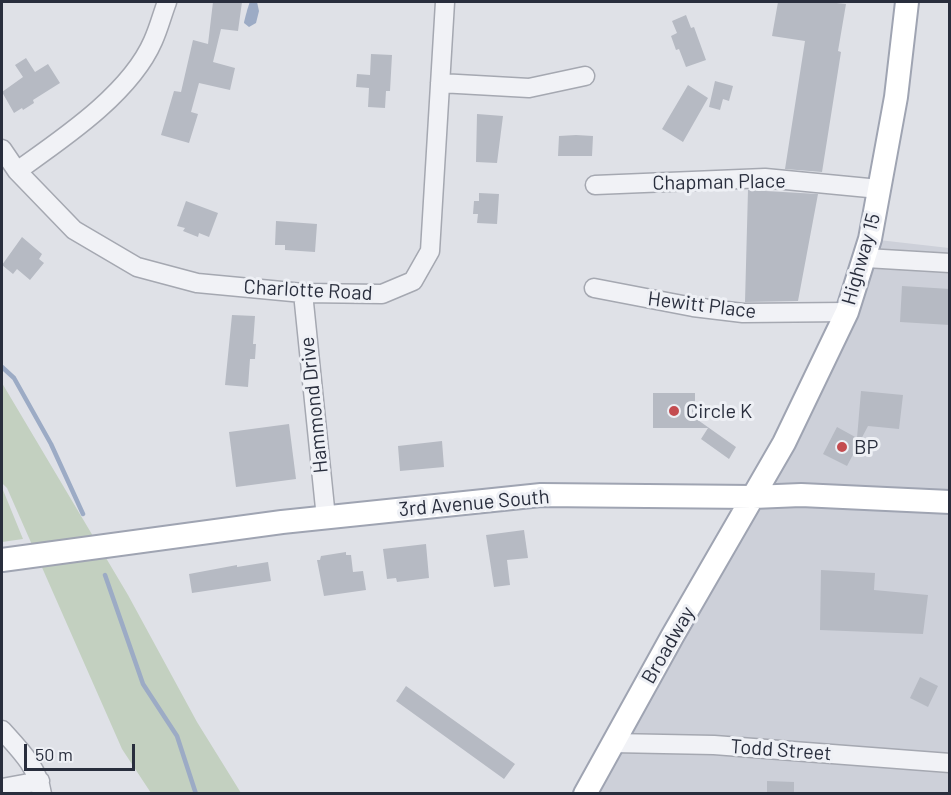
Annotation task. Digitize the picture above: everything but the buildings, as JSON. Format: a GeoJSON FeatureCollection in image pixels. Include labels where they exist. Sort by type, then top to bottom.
{"type":"FeatureCollection","features":[{"type":"Feature","properties":{"kind":"main road","name":"Highway 15"},"geometry":{"type":"LineString","coordinates":[[753,497],[784,443],[847,312],[866,258],[896,97],[907,2]]}},
{"type":"Feature","properties":{"kind":"main road","name":"3rd Avenue South"},"geometry":{"type":"LineString","coordinates":[[2,560],[326,518],[541,495],[753,497],[801,495],[950,502]]}},
{"type":"Feature","properties":{"kind":"main road","name":"Broadway"},"geometry":{"type":"LineString","coordinates":[[585,794],[753,497]]}},
{"type":"Feature","properties":{"kind":"street"},"geometry":{"type":"LineString","coordinates":[[17,171],[80,127],[130,77],[153,42],[167,2]]}},
{"type":"Feature","properties":{"kind":"street","name":"Charlotte Road"},"geometry":{"type":"LineString","coordinates":[[2,148],[17,171],[74,230],[137,267],[197,283],[303,293],[382,294],[413,281],[430,250],[445,2]]}},
{"type":"Feature","properties":{"kind":"street"},"geometry":{"type":"LineString","coordinates":[[440,83],[529,88],[585,76]]}},
{"type":"Feature","properties":{"kind":"street","name":"Chapman Place"},"geometry":{"type":"LineString","coordinates":[[595,185],[765,178],[879,189]]}},
{"type":"Feature","properties":{"kind":"street"},"geometry":{"type":"LineString","coordinates":[[866,258],[950,263]]}},
{"type":"Feature","properties":{"kind":"street","name":"Hewitt Place"},"geometry":{"type":"LineString","coordinates":[[594,288],[693,307],[743,313],[847,312]]}},
{"type":"Feature","properties":{"kind":"street","name":"Hammond Drive"},"geometry":{"type":"LineString","coordinates":[[303,293],[326,518]]}},
{"type":"Feature","properties":{"kind":"street"},"geometry":{"type":"LineString","coordinates":[[2,730],[26,758],[41,787],[2,788]]}},
{"type":"Feature","properties":{"kind":"street","name":"Todd Street"},"geometry":{"type":"LineString","coordinates":[[613,743],[714,745],[950,763]]}},
{"type":"Feature","properties":{"kind":"shaded area"},"geometry":{"type":"Polygon","coordinates":[[[870,239],[949,248],[949,793],[585,794],[753,497],[870,239]]]}},
{"type":"Feature","properties":{"kind":"green space"},"geometry":{"type":"Polygon","coordinates":[[[2,383],[128,595],[197,722],[241,793],[151,793],[122,749],[7,488],[2,483],[2,383]]]}},
{"type":"Feature","properties":{"kind":"green space"},"geometry":{"type":"Polygon","coordinates":[[[2,488],[3,490],[23,539],[2,542],[2,488]]]}},
{"type":"Feature","properties":{"kind":"water"},"geometry":{"type":"Polygon","coordinates":[[[250,2],[257,2],[259,11],[256,23],[249,27],[244,23],[250,2]]]}},
{"type":"Feature","properties":{"kind":"waterway"},"geometry":{"type":"LineString","coordinates":[[2,367],[14,378],[51,444],[83,514]]}},
{"type":"Feature","properties":{"kind":"waterway"},"geometry":{"type":"LineString","coordinates":[[105,575],[143,684],[177,736],[196,794]]}},
{"type":"Feature","properties":{"kind":"place","name":"Circle K"},"geometry":{"type":"Point","coordinates":[674,411]}},
{"type":"Feature","properties":{"kind":"place","name":"BP"},"geometry":{"type":"Point","coordinates":[842,447]}}]}
